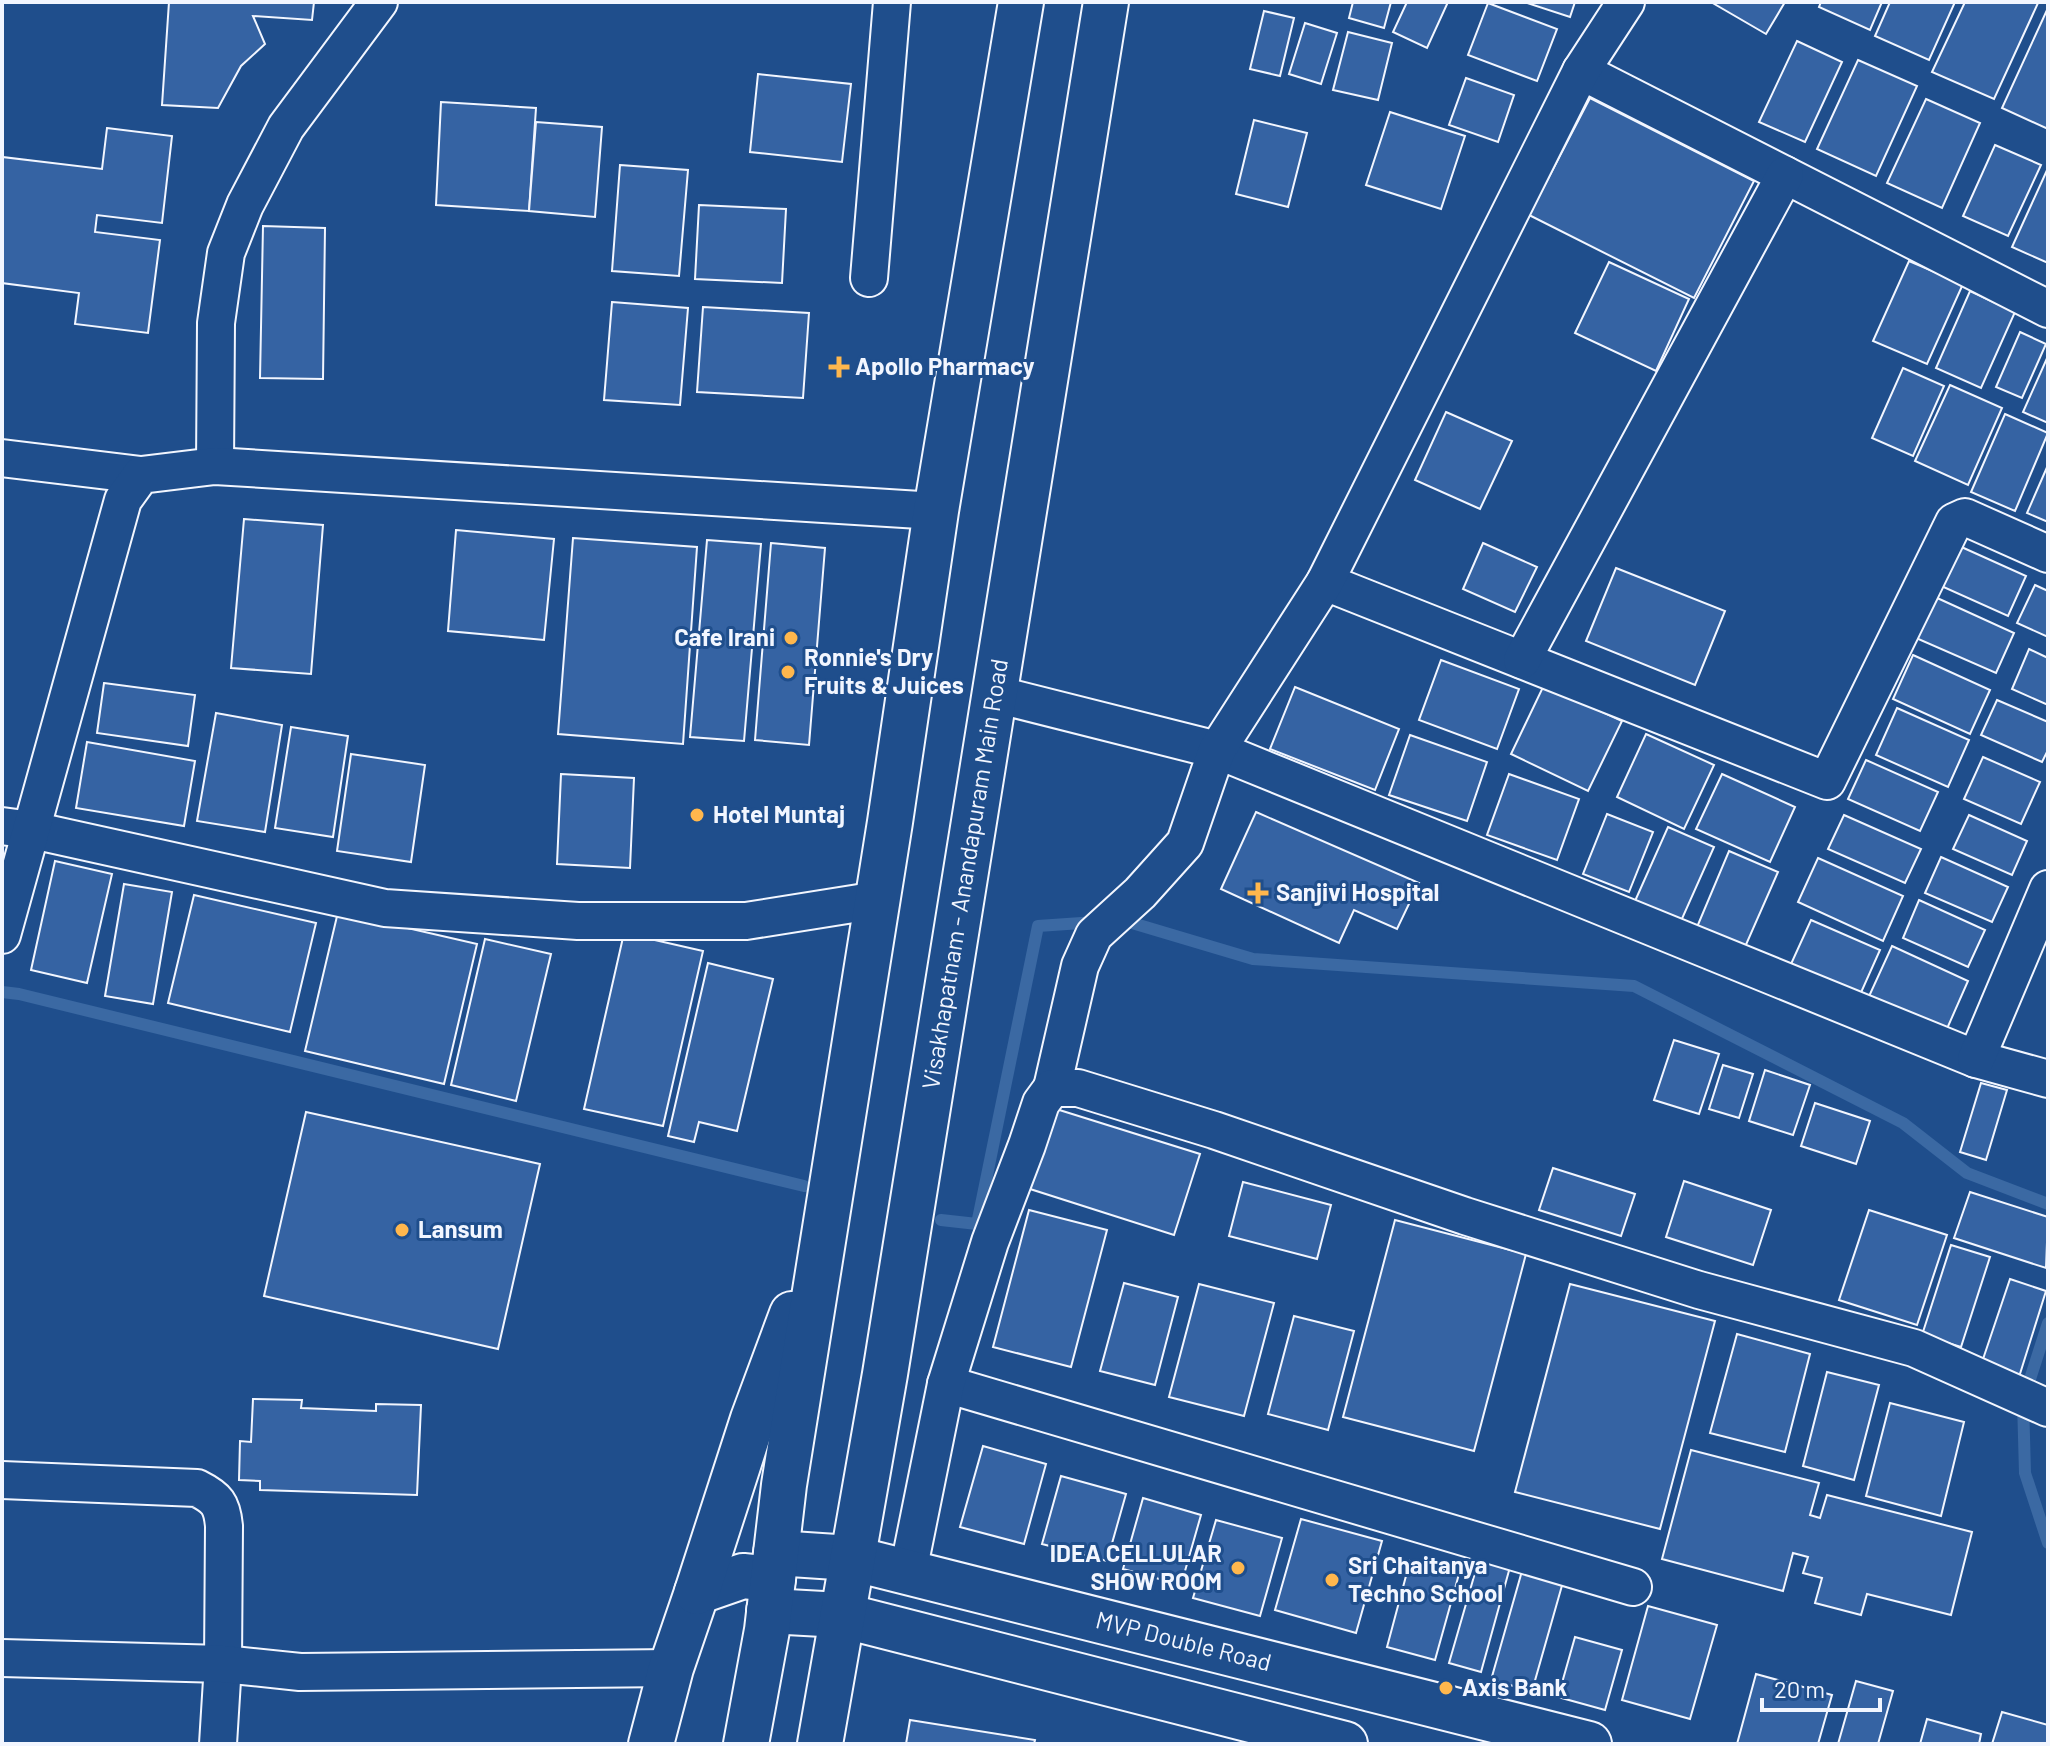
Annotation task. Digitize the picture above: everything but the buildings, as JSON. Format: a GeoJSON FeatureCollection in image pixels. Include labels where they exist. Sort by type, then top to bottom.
{"type":"FeatureCollection","features":[{"type":"Feature","properties":{"kind":"main road"},"geometry":{"type":"LineString","coordinates":[[746,1744],[936,511],[1021,2]]}},
{"type":"Feature","properties":{"kind":"main road","name":"Visakhapatnam - Anandapuram Main Road"},"geometry":{"type":"LineString","coordinates":[[820,1744],[885,1374],[1106,2]]}},
{"type":"Feature","properties":{"kind":"main road"},"geometry":{"type":"LineString","coordinates":[[651,1744],[671,1668],[753,1419],[826,1225]]}},
{"type":"Feature","properties":{"kind":"main road","name":"MVP Double Road"},"geometry":{"type":"LineString","coordinates":[[773,1581],[851,1558],[1589,1744]]}},
{"type":"Feature","properties":{"kind":"main road"},"geometry":{"type":"LineString","coordinates":[[697,1592],[743,1576],[773,1581],[841,1615],[1288,1737],[1345,1744]]}},
{"type":"Feature","properties":{"kind":"street"},"geometry":{"type":"LineString","coordinates":[[215,466],[216,323],[226,253],[245,205],[286,127],[379,2]]}},
{"type":"Feature","properties":{"kind":"street"},"geometry":{"type":"LineString","coordinates":[[869,278],[892,2]]}},
{"type":"Feature","properties":{"kind":"street"},"geometry":{"type":"LineString","coordinates":[[908,1572],[946,1384],[990,1242],[1041,1103],[1052,1088],[1080,966],[1094,935],[1140,893],[1185,843],[1217,750],[1325,582],[1581,71],[1626,2]]}},
{"type":"Feature","properties":{"kind":"street"},"geometry":{"type":"LineString","coordinates":[[1581,71],[2048,309]]}},
{"type":"Feature","properties":{"kind":"street"},"geometry":{"type":"LineString","coordinates":[[1522,660],[1785,175]]}},
{"type":"Feature","properties":{"kind":"street"},"geometry":{"type":"LineString","coordinates":[[2,458],[141,475],[215,466],[936,511]]}},
{"type":"Feature","properties":{"kind":"street"},"geometry":{"type":"LineString","coordinates":[[2,935],[17,828],[123,500],[141,475]]}},
{"type":"Feature","properties":{"kind":"street"},"geometry":{"type":"LineString","coordinates":[[1325,582],[1827,781],[1954,522],[1965,517],[2048,554]]}},
{"type":"Feature","properties":{"kind":"street"},"geometry":{"type":"LineString","coordinates":[[995,694],[1217,750],[1976,1059],[2048,1079]]}},
{"type":"Feature","properties":{"kind":"street"},"geometry":{"type":"LineString","coordinates":[[17,828],[385,908],[578,921],[746,921],[878,900]]}},
{"type":"Feature","properties":{"kind":"street"},"geometry":{"type":"LineString","coordinates":[[1976,1059],[2048,889]]}},
{"type":"Feature","properties":{"kind":"street"},"geometry":{"type":"LineString","coordinates":[[1052,1088],[1078,1088],[1684,1285],[1914,1348],[2046,1407]]}},
{"type":"Feature","properties":{"kind":"street"},"geometry":{"type":"LineString","coordinates":[[946,1384],[1633,1587]]}},
{"type":"Feature","properties":{"kind":"street"},"geometry":{"type":"LineString","coordinates":[[2,1480],[197,1488],[216,1497],[223,1508],[224,1526],[223,1664],[218,1744]]}},
{"type":"Feature","properties":{"kind":"street"},"geometry":{"type":"LineString","coordinates":[[2,1658],[223,1664],[300,1672],[671,1668]]}},
{"type":"Feature","properties":{"kind":"waterway"},"geometry":{"type":"LineString","coordinates":[[1122,920],[1253,959],[1634,986],[1903,1123],[1967,1173],[2048,1204]]}},
{"type":"Feature","properties":{"kind":"waterway"},"geometry":{"type":"LineString","coordinates":[[941,1220],[977,1224],[1038,926],[1096,922]]}},
{"type":"Feature","properties":{"kind":"waterway"},"geometry":{"type":"LineString","coordinates":[[2,992],[804,1186]]}},
{"type":"Feature","properties":{"kind":"waterway"},"geometry":{"type":"LineString","coordinates":[[2048,1323],[2023,1401],[2025,1473],[2048,1543]]}},
{"type":"Feature","properties":{"kind":"place","name":"Apollo Pharmacy"},"geometry":{"type":"Point","coordinates":[839,367]}},
{"type":"Feature","properties":{"kind":"place","name":"Cafe Irani"},"geometry":{"type":"Point","coordinates":[791,638]}},
{"type":"Feature","properties":{"kind":"place","name":"Ronnie's Dry Fruits & Juices"},"geometry":{"type":"Point","coordinates":[788,672]}},
{"type":"Feature","properties":{"kind":"place","name":"Hotel Muntaj"},"geometry":{"type":"Point","coordinates":[697,815]}},
{"type":"Feature","properties":{"kind":"place","name":"Sanjivi Hospital"},"geometry":{"type":"Point","coordinates":[1258,893]}},
{"type":"Feature","properties":{"kind":"place","name":"Lansum"},"geometry":{"type":"Point","coordinates":[402,1230]}},
{"type":"Feature","properties":{"kind":"place","name":"IDEA CELLULAR SHOW ROOM"},"geometry":{"type":"Point","coordinates":[1238,1568]}},
{"type":"Feature","properties":{"kind":"place","name":"Sri Chaitanya Techno School"},"geometry":{"type":"Point","coordinates":[1332,1580]}},
{"type":"Feature","properties":{"kind":"place","name":"Axis Bank"},"geometry":{"type":"Point","coordinates":[1446,1688]}}]}
